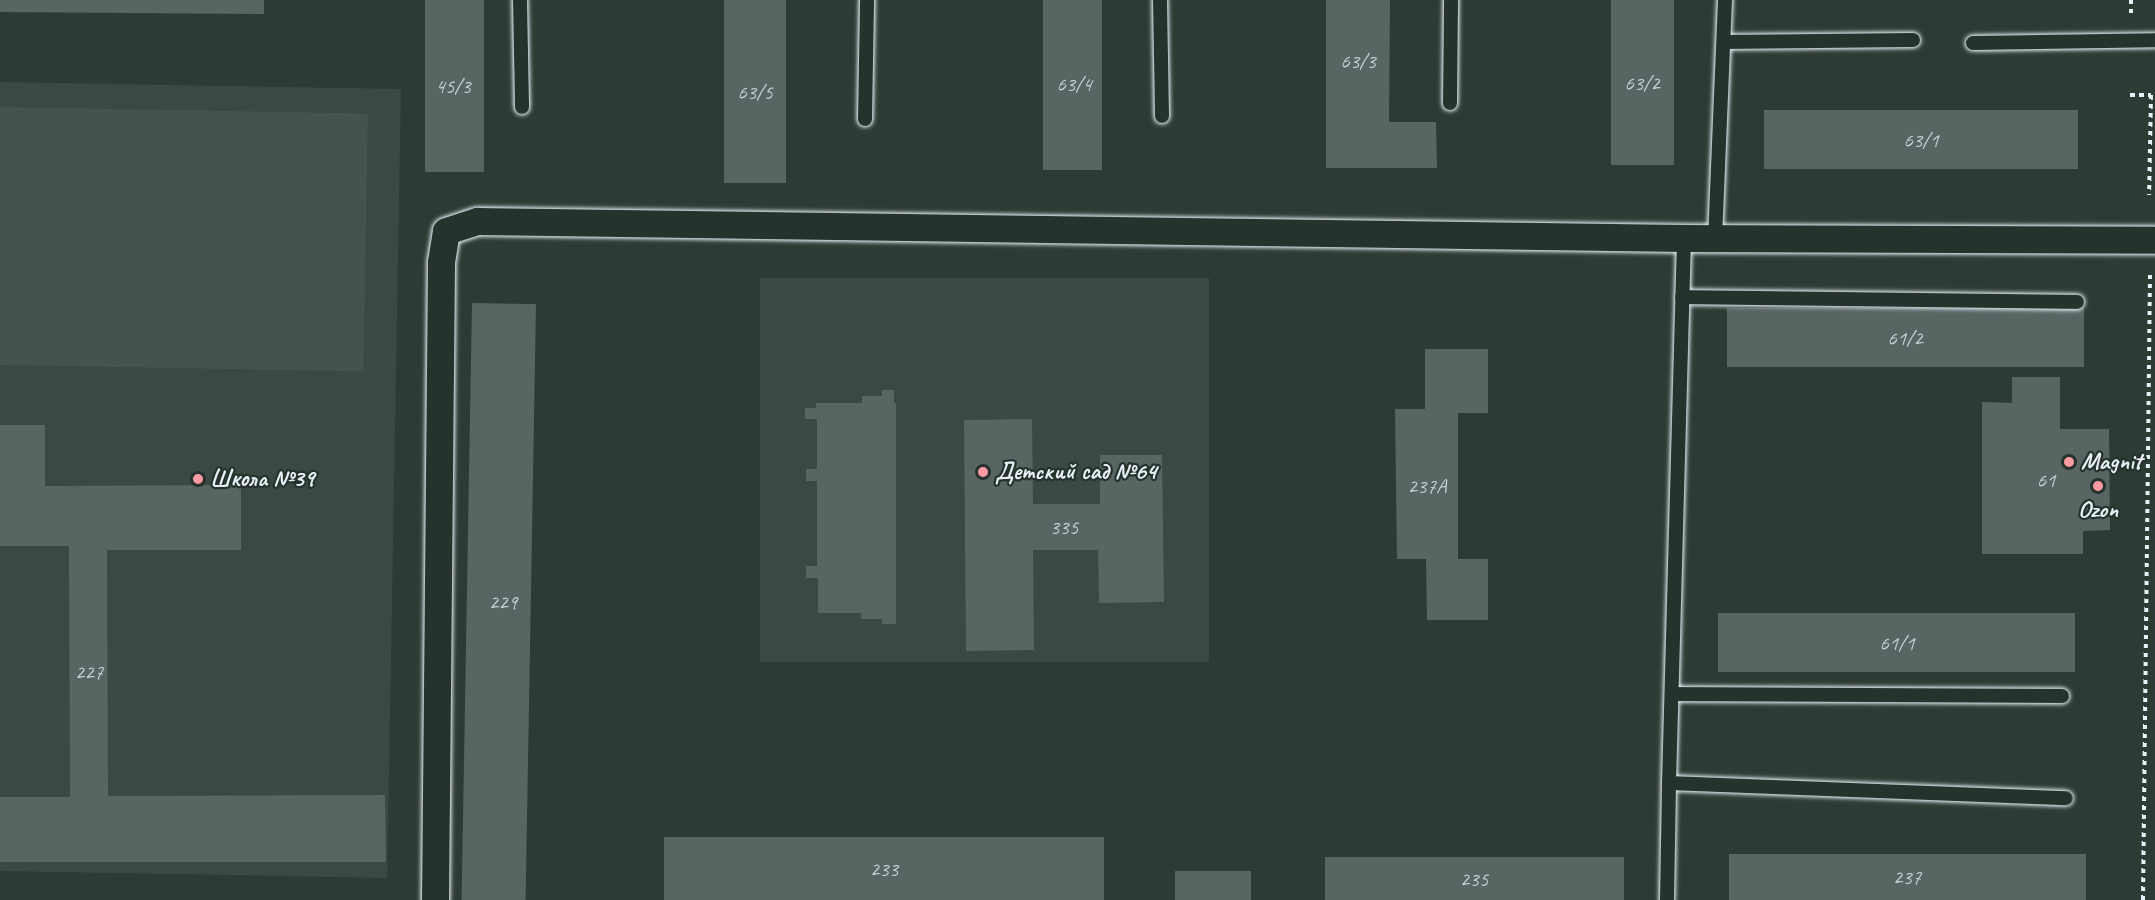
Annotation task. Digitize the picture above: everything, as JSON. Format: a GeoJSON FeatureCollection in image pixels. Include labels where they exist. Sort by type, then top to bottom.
{"type":"FeatureCollection","features":[{"type":"Feature","properties":{"kind":"street"},"geometry":{"type":"LineString","coordinates":[[435,900],[441,262],[446,231],[477,221],[1715,239],[2155,240]]}},
{"type":"Feature","properties":{"kind":"lane"},"geometry":{"type":"LineString","coordinates":[[520,0],[522,107]]}},
{"type":"Feature","properties":{"kind":"lane"},"geometry":{"type":"LineString","coordinates":[[865,119],[867,0]]}},
{"type":"Feature","properties":{"kind":"lane"},"geometry":{"type":"LineString","coordinates":[[1161,0],[1162,116]]}},
{"type":"Feature","properties":{"kind":"lane"},"geometry":{"type":"LineString","coordinates":[[1450,0],[1450,103]]}},
{"type":"Feature","properties":{"kind":"lane"},"geometry":{"type":"LineString","coordinates":[[1715,239],[1725,0]]}},
{"type":"Feature","properties":{"kind":"lane"},"geometry":{"type":"LineString","coordinates":[[1724,42],[1913,40]]}},
{"type":"Feature","properties":{"kind":"lane"},"geometry":{"type":"LineString","coordinates":[[1973,43],[2155,40]]}},
{"type":"Feature","properties":{"kind":"lane"},"geometry":{"type":"LineString","coordinates":[[1667,900],[1684,238]]}},
{"type":"Feature","properties":{"kind":"lane"},"geometry":{"type":"LineString","coordinates":[[1682,297],[2077,302]]}},
{"type":"Feature","properties":{"kind":"lane"},"geometry":{"type":"LineString","coordinates":[[1672,694],[2062,696]]}},
{"type":"Feature","properties":{"kind":"lane"},"geometry":{"type":"LineString","coordinates":[[1669,783],[2066,798]]}},
{"type":"Feature","properties":{"kind":"path"},"geometry":{"type":"LineString","coordinates":[[2131,0],[2132,24]]}},
{"type":"Feature","properties":{"kind":"path"},"geometry":{"type":"LineString","coordinates":[[2130,95],[2151,95],[2149,195]]}},
{"type":"Feature","properties":{"kind":"path"},"geometry":{"type":"LineString","coordinates":[[2143,900],[2150,269]]}},
{"type":"Feature","properties":{"kind":"shaded area","name":"Школа №39"},"geometry":{"type":"Polygon","coordinates":[[[0,82],[401,89],[387,878],[0,871],[0,82]]]}},
{"type":"Feature","properties":{"kind":"shaded area"},"geometry":{"type":"Polygon","coordinates":[[[0,107],[368,113],[363,371],[0,365],[0,107]]]}},
{"type":"Feature","properties":{"kind":"shaded area","name":"Детский сад №64"},"geometry":{"type":"Polygon","coordinates":[[[760,278],[1209,278],[1209,662],[760,662],[760,278]]]}},
{"type":"Feature","properties":{"kind":"building"},"geometry":{"type":"Polygon","coordinates":[[[0,0],[264,0],[264,14],[0,12],[0,0]]]}},
{"type":"Feature","properties":{"kind":"building"},"geometry":{"type":"Polygon","coordinates":[[[425,0],[484,0],[484,172],[425,172],[425,0]]]}},
{"type":"Feature","properties":{"kind":"building"},"geometry":{"type":"Polygon","coordinates":[[[724,0],[786,0],[786,183],[724,183],[724,0]]]}},
{"type":"Feature","properties":{"kind":"building"},"geometry":{"type":"Polygon","coordinates":[[[1043,0],[1102,0],[1102,170],[1043,170],[1043,0]]]}},
{"type":"Feature","properties":{"kind":"building"},"geometry":{"type":"Polygon","coordinates":[[[1326,0],[1390,0],[1389,122],[1436,122],[1437,168],[1326,168],[1326,0]]]}},
{"type":"Feature","properties":{"kind":"building"},"geometry":{"type":"Polygon","coordinates":[[[1611,0],[1674,0],[1674,165],[1611,165],[1611,0]]]}},
{"type":"Feature","properties":{"kind":"building"},"geometry":{"type":"Polygon","coordinates":[[[1764,110],[2078,110],[2078,169],[1764,169],[1764,110]]]}},
{"type":"Feature","properties":{"kind":"building"},"geometry":{"type":"Polygon","coordinates":[[[472,303],[536,304],[526,900],[462,900],[472,303]]]}},
{"type":"Feature","properties":{"kind":"building"},"geometry":{"type":"Polygon","coordinates":[[[1727,308],[2084,308],[2084,367],[1727,367],[1727,308]]]}},
{"type":"Feature","properties":{"kind":"building"},"geometry":{"type":"Polygon","coordinates":[[[1425,349],[1488,349],[1488,413],[1458,413],[1458,559],[1488,559],[1488,620],[1427,620],[1426,559],[1397,559],[1395,409],[1425,409],[1425,349]]]}},
{"type":"Feature","properties":{"kind":"building"},"geometry":{"type":"Polygon","coordinates":[[[2012,377],[2060,377],[2060,429],[2109,429],[2110,530],[2083,531],[2083,554],[1982,554],[1982,402],[2012,403],[2012,377]]]}},
{"type":"Feature","properties":{"kind":"building"},"geometry":{"type":"Polygon","coordinates":[[[882,390],[894,390],[894,403],[896,403],[896,624],[882,624],[882,619],[861,619],[861,613],[818,613],[818,578],[806,578],[806,566],[817,566],[817,481],[806,481],[806,469],[817,469],[817,419],[805,419],[805,408],[816,408],[816,403],[862,403],[862,396],[882,396],[882,390]]]}},
{"type":"Feature","properties":{"kind":"building"},"geometry":{"type":"Polygon","coordinates":[[[1032,419],[1033,504],[1100,504],[1100,455],[1162,455],[1164,602],[1099,603],[1098,550],[1033,550],[1034,650],[966,651],[964,420],[1032,419]]]}},
{"type":"Feature","properties":{"kind":"building"},"geometry":{"type":"Polygon","coordinates":[[[0,425],[45,425],[45,486],[241,485],[241,550],[107,550],[108,796],[385,795],[386,862],[0,862],[0,797],[70,797],[69,546],[0,546],[0,425]]]}},
{"type":"Feature","properties":{"kind":"building"},"geometry":{"type":"Polygon","coordinates":[[[1718,613],[2075,613],[2075,672],[1718,672],[1718,613]]]}},
{"type":"Feature","properties":{"kind":"building"},"geometry":{"type":"Polygon","coordinates":[[[664,837],[1104,837],[1104,900],[664,900],[664,837]]]}},
{"type":"Feature","properties":{"kind":"building"},"geometry":{"type":"Polygon","coordinates":[[[1729,854],[2086,854],[2086,900],[1729,900],[1729,854]]]}},
{"type":"Feature","properties":{"kind":"building"},"geometry":{"type":"Polygon","coordinates":[[[1325,857],[1624,857],[1624,900],[1325,900],[1325,857]]]}},
{"type":"Feature","properties":{"kind":"building"},"geometry":{"type":"Polygon","coordinates":[[[1175,871],[1251,871],[1251,900],[1175,900],[1175,871]]]}},
{"type":"Feature","properties":{"kind":"place","name":"Magnit"},"geometry":{"type":"Point","coordinates":[2069,462]}},
{"type":"Feature","properties":{"kind":"place","name":"Детский сад №64"},"geometry":{"type":"Point","coordinates":[983,472]}},
{"type":"Feature","properties":{"kind":"place","name":"Школа №39"},"geometry":{"type":"Point","coordinates":[198,479]}},
{"type":"Feature","properties":{"kind":"place","name":"Ozon"},"geometry":{"type":"Point","coordinates":[2098,486]}}]}
